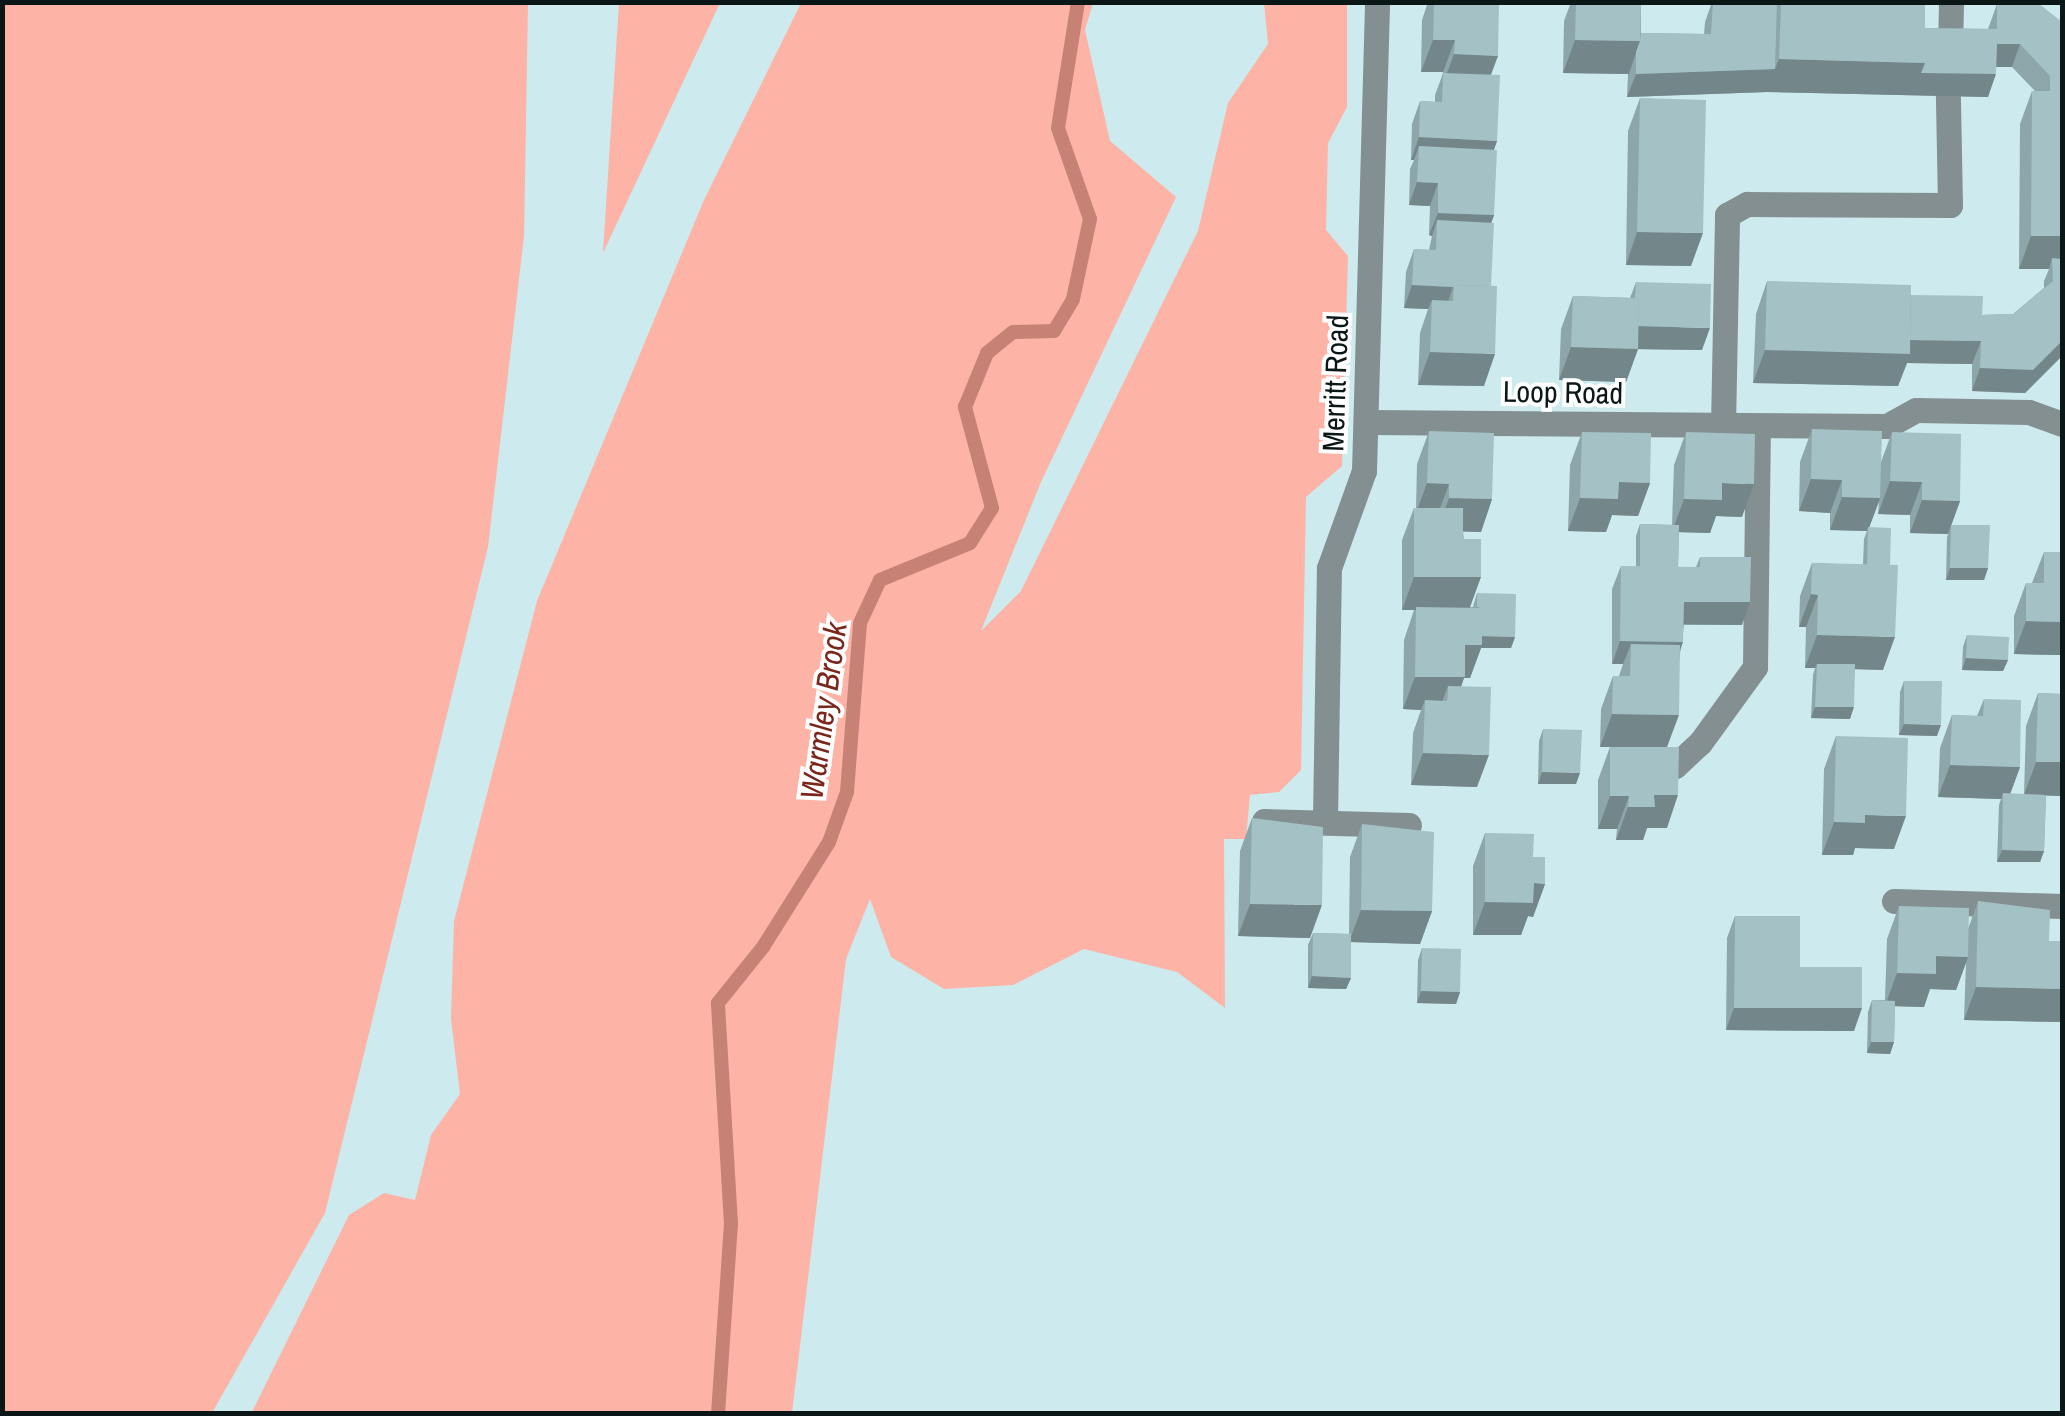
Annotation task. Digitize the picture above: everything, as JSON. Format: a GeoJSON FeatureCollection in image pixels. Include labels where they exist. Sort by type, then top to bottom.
{"type":"FeatureCollection","features":[{"type":"Feature","properties":{"kind":"street","name":"Merritt Road"},"geometry":{"type":"LineString","coordinates":[[1325,820],[1329,568],[1364,471],[1377,2]]}},
{"type":"Feature","properties":{"kind":"street"},"geometry":{"type":"LineString","coordinates":[[1950,51],[1951,2]]}},
{"type":"Feature","properties":{"kind":"street"},"geometry":{"type":"LineString","coordinates":[[1723,427],[1726,215],[1746,204],[1950,205],[1948,96]]}},
{"type":"Feature","properties":{"kind":"street","name":"Loop Road"},"geometry":{"type":"LineString","coordinates":[[1367,422],[1887,426],[1916,410],[2029,412],[2062,424]]}},
{"type":"Feature","properties":{"kind":"street"},"geometry":{"type":"LineString","coordinates":[[1655,766],[1675,766],[1700,743],[1755,667],[1758,428]]}},
{"type":"Feature","properties":{"kind":"street"},"geometry":{"type":"LineString","coordinates":[[1264,821],[1409,825]]}},
{"type":"Feature","properties":{"kind":"street"},"geometry":{"type":"LineString","coordinates":[[1894,901],[2062,906]]}},
{"type":"Feature","properties":{"kind":"shaded area"},"geometry":{"type":"Polygon","coordinates":[[[3,2],[528,3],[524,236],[488,547],[325,1213],[212,1413],[3,1413],[3,2]]]}},
{"type":"Feature","properties":{"kind":"shaded area"},"geometry":{"type":"Polygon","coordinates":[[[619,3],[720,3],[603,253],[619,3]]]}},
{"type":"Feature","properties":{"kind":"shaded area"},"geometry":{"type":"Polygon","coordinates":[[[801,3],[1093,3],[1085,30],[1110,141],[1176,197],[1041,482],[981,631],[1021,591],[1198,231],[1228,103],[1268,44],[1264,3],[1347,3],[1347,107],[1328,143],[1326,230],[1348,256],[1342,466],[1306,497],[1301,770],[1279,792],[1250,795],[1246,839],[1224,839],[1225,1008],[1177,972],[1084,949],[1013,985],[944,989],[891,957],[870,899],[846,959],[792,1413],[251,1414],[349,1215],[384,1193],[415,1200],[431,1135],[460,1094],[451,1019],[454,921],[537,601],[704,200],[801,3]]]}},
{"type":"Feature","properties":{"kind":"building"},"geometry":{"type":"Polygon","coordinates":[[[1434,2],[1499,2],[1498,56],[1454,54],[1455,40],[1433,40],[1434,2]]]}},
{"type":"Feature","properties":{"kind":"building"},"geometry":{"type":"Polygon","coordinates":[[[1576,2],[1641,2],[1640,41],[1575,40],[1576,2]]]}},
{"type":"Feature","properties":{"kind":"building"},"geometry":{"type":"Polygon","coordinates":[[[1713,2],[1777,2],[1775,69],[1636,74],[1641,33],[1711,34],[1713,2]]]}},
{"type":"Feature","properties":{"kind":"building"},"geometry":{"type":"Polygon","coordinates":[[[1781,2],[1925,2],[1925,63],[1779,59],[1781,2]]]}},
{"type":"Feature","properties":{"kind":"building"},"geometry":{"type":"Polygon","coordinates":[[[2038,3],[2062,22],[2062,91],[2050,91],[2050,76],[2020,44],[1997,44],[1996,74],[1921,73],[1925,63],[1925,28],[1997,29],[1997,4],[2038,3]]]}},
{"type":"Feature","properties":{"kind":"building"},"geometry":{"type":"Polygon","coordinates":[[[1443,73],[1500,75],[1497,141],[1419,137],[1420,101],[1442,102],[1443,73]]]}},
{"type":"Feature","properties":{"kind":"building"},"geometry":{"type":"Polygon","coordinates":[[[2032,91],[2062,91],[2062,236],[2031,236],[2032,91]]]}},
{"type":"Feature","properties":{"kind":"building"},"geometry":{"type":"Polygon","coordinates":[[[1640,98],[1706,100],[1703,233],[1637,232],[1640,98]]]}},
{"type":"Feature","properties":{"kind":"building"},"geometry":{"type":"Polygon","coordinates":[[[1419,146],[1497,150],[1494,215],[1438,213],[1438,183],[1417,182],[1419,146]]]}},
{"type":"Feature","properties":{"kind":"building"},"geometry":{"type":"Polygon","coordinates":[[[1437,220],[1494,223],[1491,286],[1412,285],[1414,249],[1436,250],[1437,220]]]}},
{"type":"Feature","properties":{"kind":"building"},"geometry":{"type":"Polygon","coordinates":[[[2052,258],[2062,259],[2062,341],[2033,370],[1980,368],[1981,341],[1910,340],[1911,295],[1983,296],[1982,315],[2013,314],[2053,281],[2052,258]]]}},
{"type":"Feature","properties":{"kind":"building"},"geometry":{"type":"Polygon","coordinates":[[[1767,281],[1911,285],[1910,354],[1765,350],[1767,281]]]}},
{"type":"Feature","properties":{"kind":"building"},"geometry":{"type":"Polygon","coordinates":[[[1636,282],[1711,284],[1710,328],[1638,326],[1636,282]]]}},
{"type":"Feature","properties":{"kind":"building"},"geometry":{"type":"Polygon","coordinates":[[[1454,285],[1497,286],[1495,354],[1430,352],[1432,300],[1453,301],[1454,285]]]}},
{"type":"Feature","properties":{"kind":"building"},"geometry":{"type":"Polygon","coordinates":[[[1573,296],[1639,298],[1638,349],[1571,347],[1573,296]]]}},
{"type":"Feature","properties":{"kind":"building"},"geometry":{"type":"Polygon","coordinates":[[[1812,429],[1882,431],[1880,498],[1842,497],[1842,480],[1811,479],[1812,429]]]}},
{"type":"Feature","properties":{"kind":"building"},"geometry":{"type":"Polygon","coordinates":[[[1429,431],[1494,433],[1492,499],[1449,498],[1449,484],[1427,483],[1429,431]]]}},
{"type":"Feature","properties":{"kind":"building"},"geometry":{"type":"Polygon","coordinates":[[[1582,432],[1651,433],[1650,483],[1619,482],[1618,499],[1580,498],[1582,432]]]}},
{"type":"Feature","properties":{"kind":"building"},"geometry":{"type":"Polygon","coordinates":[[[1686,432],[1755,434],[1754,484],[1722,483],[1722,500],[1684,499],[1686,432]]]}},
{"type":"Feature","properties":{"kind":"building"},"geometry":{"type":"Polygon","coordinates":[[[1892,432],[1961,434],[1960,501],[1922,500],[1922,482],[1890,481],[1892,432]]]}},
{"type":"Feature","properties":{"kind":"building"},"geometry":{"type":"Polygon","coordinates":[[[1414,508],[1463,508],[1463,539],[1481,539],[1481,577],[1414,577],[1414,508]]]}},
{"type":"Feature","properties":{"kind":"building"},"geometry":{"type":"Polygon","coordinates":[[[1640,524],[1679,525],[1678,567],[1640,567],[1640,524]]]}},
{"type":"Feature","properties":{"kind":"building"},"geometry":{"type":"Polygon","coordinates":[[[1951,525],[1990,525],[1988,568],[1950,568],[1951,525]]]}},
{"type":"Feature","properties":{"kind":"building"},"geometry":{"type":"Polygon","coordinates":[[[1868,527],[1891,528],[1890,565],[1867,565],[1868,527]]]}},
{"type":"Feature","properties":{"kind":"building"},"geometry":{"type":"Polygon","coordinates":[[[2044,552],[2062,552],[2062,622],[2026,621],[2026,583],[2044,583],[2044,552]]]}},
{"type":"Feature","properties":{"kind":"building"},"geometry":{"type":"Polygon","coordinates":[[[1700,557],[1751,557],[1750,602],[1684,602],[1683,642],[1620,641],[1621,566],[1700,567],[1700,557]]]}},
{"type":"Feature","properties":{"kind":"building"},"geometry":{"type":"Polygon","coordinates":[[[1812,563],[1898,565],[1895,637],[1817,635],[1818,595],[1811,594],[1812,563]]]}},
{"type":"Feature","properties":{"kind":"building"},"geometry":{"type":"Polygon","coordinates":[[[1477,593],[1516,594],[1515,637],[1482,636],[1482,608],[1477,607],[1477,593]]]}},
{"type":"Feature","properties":{"kind":"building"},"geometry":{"type":"Polygon","coordinates":[[[1416,607],[1482,608],[1482,645],[1465,645],[1465,677],[1415,677],[1416,607]]]}},
{"type":"Feature","properties":{"kind":"building"},"geometry":{"type":"Polygon","coordinates":[[[1967,635],[2009,637],[2008,660],[1966,658],[1967,635]]]}},
{"type":"Feature","properties":{"kind":"building"},"geometry":{"type":"Polygon","coordinates":[[[1631,644],[1680,645],[1679,715],[1612,714],[1613,676],[1630,676],[1631,644]]]}},
{"type":"Feature","properties":{"kind":"building"},"geometry":{"type":"Polygon","coordinates":[[[1817,664],[1855,664],[1854,707],[1815,707],[1817,664]]]}},
{"type":"Feature","properties":{"kind":"building"},"geometry":{"type":"Polygon","coordinates":[[[1904,681],[1942,681],[1941,725],[1904,724],[1904,681]]]}},
{"type":"Feature","properties":{"kind":"building"},"geometry":{"type":"Polygon","coordinates":[[[1448,686],[1491,687],[1489,755],[1423,753],[1425,700],[1447,701],[1448,686]]]}},
{"type":"Feature","properties":{"kind":"building"},"geometry":{"type":"Polygon","coordinates":[[[2038,693],[2062,694],[2062,762],[2036,762],[2038,693]]]}},
{"type":"Feature","properties":{"kind":"building"},"geometry":{"type":"Polygon","coordinates":[[[1984,699],[2021,700],[2020,767],[1950,765],[1952,715],[1983,716],[1984,699]]]}},
{"type":"Feature","properties":{"kind":"building"},"geometry":{"type":"Polygon","coordinates":[[[1543,729],[1582,730],[1580,773],[1542,772],[1543,729]]]}},
{"type":"Feature","properties":{"kind":"building"},"geometry":{"type":"Polygon","coordinates":[[[1836,736],[1908,738],[1906,816],[1865,815],[1865,823],[1834,822],[1836,736]]]}},
{"type":"Feature","properties":{"kind":"building"},"geometry":{"type":"Polygon","coordinates":[[[1610,747],[1679,747],[1678,795],[1654,795],[1655,807],[1628,807],[1629,796],[1610,796],[1610,747]]]}},
{"type":"Feature","properties":{"kind":"building"},"geometry":{"type":"Polygon","coordinates":[[[2003,793],[2046,795],[2044,851],[2002,850],[2003,793]]]}},
{"type":"Feature","properties":{"kind":"building"},"geometry":{"type":"Polygon","coordinates":[[[1252,818],[1323,827],[1322,905],[1250,904],[1252,818]]]}},
{"type":"Feature","properties":{"kind":"building"},"geometry":{"type":"Polygon","coordinates":[[[1362,824],[1434,832],[1432,911],[1361,910],[1362,824]]]}},
{"type":"Feature","properties":{"kind":"building"},"geometry":{"type":"Polygon","coordinates":[[[1485,833],[1534,834],[1533,857],[1545,857],[1545,884],[1534,883],[1533,903],[1485,902],[1485,833]]]}},
{"type":"Feature","properties":{"kind":"building"},"geometry":{"type":"Polygon","coordinates":[[[1978,901],[2050,910],[2049,941],[2062,941],[2062,989],[1976,987],[1978,901]]]}},
{"type":"Feature","properties":{"kind":"building"},"geometry":{"type":"Polygon","coordinates":[[[1899,906],[1969,908],[1968,957],[1936,956],[1936,974],[1897,973],[1899,906]]]}},
{"type":"Feature","properties":{"kind":"building"},"geometry":{"type":"Polygon","coordinates":[[[1735,916],[1800,916],[1800,967],[1862,967],[1862,1008],[1734,1008],[1735,916]]]}},
{"type":"Feature","properties":{"kind":"building"},"geometry":{"type":"Polygon","coordinates":[[[1313,933],[1351,934],[1351,978],[1312,976],[1313,933]]]}},
{"type":"Feature","properties":{"kind":"building"},"geometry":{"type":"Polygon","coordinates":[[[1422,948],[1461,949],[1460,992],[1421,991],[1422,948]]]}},
{"type":"Feature","properties":{"kind":"building"},"geometry":{"type":"Polygon","coordinates":[[[1872,1000],[1895,1001],[1894,1042],[1871,1042],[1872,1000]]]}},
{"type":"Feature","properties":{"kind":"waterway","name":"Warmley Brook"},"geometry":{"type":"LineString","coordinates":[[718,1414],[731,1224],[718,1003],[763,947],[829,842],[847,792],[860,623],[880,580],[970,543],[992,508],[965,407],[987,353],[1013,332],[1054,331],[1073,299],[1090,219],[1058,128],[1078,2]]}}]}
